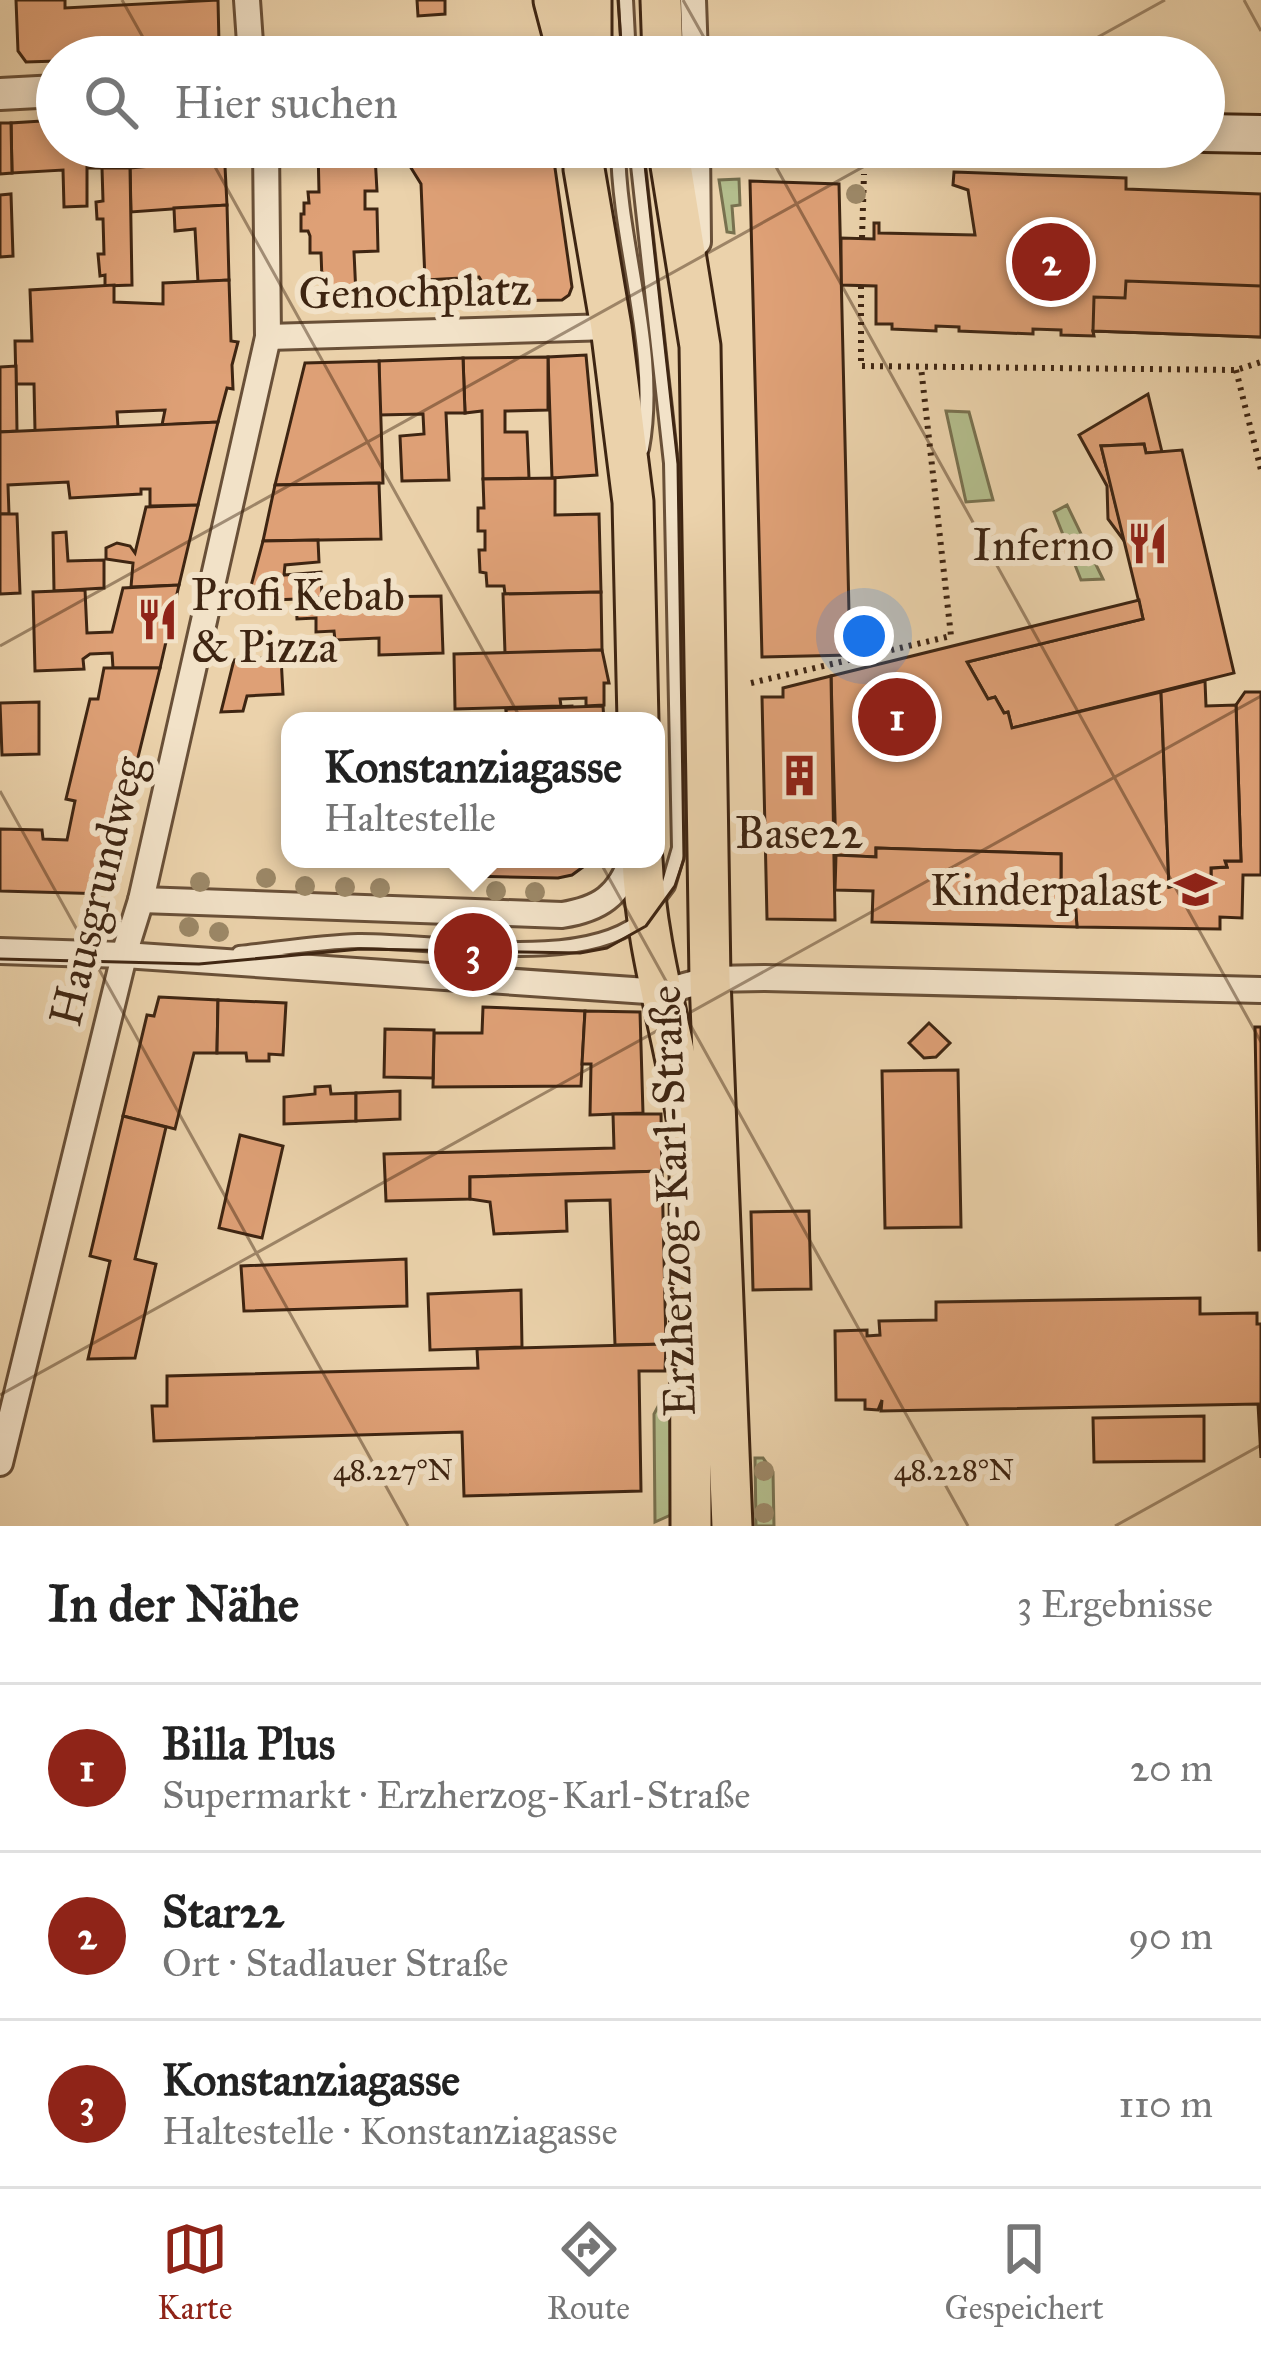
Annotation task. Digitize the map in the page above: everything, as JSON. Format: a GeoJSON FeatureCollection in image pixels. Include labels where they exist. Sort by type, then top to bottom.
{"type":"FeatureCollection","features":[{"type":"Feature","properties":{"kind":"highway"},"geometry":{"type":"LineString","coordinates":[[557,0],[566,36]]}},
{"type":"Feature","properties":{"kind":"main road"},"geometry":{"type":"LineString","coordinates":[[591,0],[591,36]]}},
{"type":"Feature","properties":{"kind":"main road"},"geometry":{"type":"LineString","coordinates":[[661,0],[662,36]]}},
{"type":"Feature","properties":{"kind":"main road"},"geometry":{"type":"LineString","coordinates":[[1225,133],[1261,134]]}},
{"type":"Feature","properties":{"kind":"main road"},"geometry":{"type":"LineString","coordinates":[[584,168],[633,502],[638,712]]}},
{"type":"Feature","properties":{"kind":"main road","name":"Erzherzog-Karl-Straße"},"geometry":{"type":"LineString","coordinates":[[671,168],[700,346],[710,979],[732,1526]]}},
{"type":"Feature","properties":{"kind":"main road","name":"Erzherzog-Karl-Straße"},"geometry":{"type":"LineString","coordinates":[[643,868],[646,914],[690,1137],[691,1526]]}},
{"type":"Feature","properties":{"kind":"street"},"geometry":{"type":"LineString","coordinates":[[248,0],[250,36]]}},
{"type":"Feature","properties":{"kind":"street"},"geometry":{"type":"LineString","coordinates":[[694,0],[695,36]]}},
{"type":"Feature","properties":{"kind":"street"},"geometry":{"type":"LineString","coordinates":[[0,94],[36,92]]}},
{"type":"Feature","properties":{"kind":"street","name":"Genochplatz"},"geometry":{"type":"LineString","coordinates":[[266,168],[268,337],[610,327]]}},
{"type":"Feature","properties":{"kind":"street","name":"Erzherzog-Karl-Straße"},"geometry":{"type":"LineString","coordinates":[[697,168],[700,346]]}},
{"type":"Feature","properties":{"kind":"street","name":"Hausgrundweg"},"geometry":{"type":"LineString","coordinates":[[0,1463],[141,900],[268,337]]}},
{"type":"Feature","properties":{"kind":"street"},"geometry":{"type":"LineString","coordinates":[[141,900],[562,915],[590,910],[611,898],[627,868]]}},
{"type":"Feature","properties":{"kind":"street"},"geometry":{"type":"LineString","coordinates":[[0,952],[124,955],[662,992],[710,979],[1261,990]]}},
{"type":"Feature","properties":{"kind":"lane"},"geometry":{"type":"LineString","coordinates":[[626,0],[628,36]]}},
{"type":"Feature","properties":{"kind":"lane"},"geometry":{"type":"LineString","coordinates":[[620,168],[648,417],[633,502]]}},
{"type":"Feature","properties":{"kind":"lane","name":"Erzherzog-Karl-Straße"},"geometry":{"type":"LineString","coordinates":[[638,168],[671,463],[680,795],[676,866],[668,886],[646,914]]}},
{"type":"Feature","properties":{"kind":"lane","name":"Erzherzog-Karl-Straße"},"geometry":{"type":"LineString","coordinates":[[680,795],[709,872]]}},
{"type":"Feature","properties":{"kind":"lane"},"geometry":{"type":"LineString","coordinates":[[154,958],[358,941],[578,946],[608,940],[646,914]]}},
{"type":"Feature","properties":{"kind":"path"},"geometry":{"type":"LineString","coordinates":[[862,238],[864,174]]}},
{"type":"Feature","properties":{"kind":"path"},"geometry":{"type":"LineString","coordinates":[[861,286],[861,366],[1236,370],[1261,362]]}},
{"type":"Feature","properties":{"kind":"path"},"geometry":{"type":"LineString","coordinates":[[752,683],[951,636],[921,367]]}},
{"type":"Feature","properties":{"kind":"path"},"geometry":{"type":"LineString","coordinates":[[1236,370],[1261,470]]}},
{"type":"Feature","properties":{"kind":"green space"},"geometry":{"type":"Polygon","coordinates":[[[739,179],[740,205],[732,206],[734,233],[727,232],[719,180],[739,179]]]}},
{"type":"Feature","properties":{"kind":"green space"},"geometry":{"type":"Polygon","coordinates":[[[946,411],[969,412],[993,500],[966,502],[946,411]]]}},
{"type":"Feature","properties":{"kind":"green space"},"geometry":{"type":"Polygon","coordinates":[[[1067,505],[1103,579],[1081,580],[1054,512],[1067,505]]]}},
{"type":"Feature","properties":{"kind":"green space"},"geometry":{"type":"Polygon","coordinates":[[[675,1391],[675,1513],[655,1522],[654,1414],[663,1397],[675,1391]]]}},
{"type":"Feature","properties":{"kind":"green space"},"geometry":{"type":"Polygon","coordinates":[[[755,1458],[763,1458],[773,1472],[774,1526],[756,1526],[755,1458]]]}},
{"type":"Feature","properties":{"kind":"building"},"geometry":{"type":"Polygon","coordinates":[[[16,0],[65,0],[65,8],[218,0],[219,36],[36,36],[36,62],[26,62],[18,51],[16,0]]]}},
{"type":"Feature","properties":{"kind":"building"},"geometry":{"type":"Polygon","coordinates":[[[417,0],[445,0],[445,14],[418,16],[417,0]]]}},
{"type":"Feature","properties":{"kind":"building"},"geometry":{"type":"Polygon","coordinates":[[[36,121],[36,168],[87,168],[87,206],[64,207],[63,170],[12,173],[11,123],[36,121]]]}},
{"type":"Feature","properties":{"kind":"building"},"geometry":{"type":"Polygon","coordinates":[[[0,123],[11,123],[12,173],[0,174],[0,123]]]}},
{"type":"Feature","properties":{"kind":"building"},"geometry":{"type":"Polygon","coordinates":[[[102,168],[130,168],[132,285],[105,286],[105,275],[100,276],[103,219],[97,219],[96,202],[103,201],[102,168]]]}},
{"type":"Feature","properties":{"kind":"building"},"geometry":{"type":"Polygon","coordinates":[[[130,168],[225,168],[227,205],[131,212],[130,168]]]}},
{"type":"Feature","properties":{"kind":"building"},"geometry":{"type":"Polygon","coordinates":[[[318,168],[376,168],[377,191],[365,191],[365,209],[377,209],[378,251],[354,252],[356,295],[380,294],[380,304],[323,306],[321,253],[310,253],[308,231],[301,231],[308,192],[319,192],[318,168]]]}},
{"type":"Feature","properties":{"kind":"building"},"geometry":{"type":"Polygon","coordinates":[[[411,168],[555,168],[572,287],[569,295],[562,300],[494,301],[479,277],[425,280],[421,184],[411,168]]]}},
{"type":"Feature","properties":{"kind":"building"},"geometry":{"type":"Polygon","coordinates":[[[954,172],[1126,178],[1126,189],[1261,194],[1261,337],[1093,331],[1094,336],[1061,335],[1061,330],[1033,329],[1033,334],[936,326],[936,331],[876,324],[876,286],[841,285],[841,238],[874,239],[874,223],[879,223],[879,233],[975,235],[968,190],[953,185],[954,172]]]}},
{"type":"Feature","properties":{"kind":"building"},"geometry":{"type":"Polygon","coordinates":[[[750,181],[839,184],[850,655],[762,657],[750,181]]]}},
{"type":"Feature","properties":{"kind":"building"},"geometry":{"type":"Polygon","coordinates":[[[11,194],[13,256],[0,257],[0,195],[11,194]]]}},
{"type":"Feature","properties":{"kind":"building"},"geometry":{"type":"Polygon","coordinates":[[[227,205],[229,280],[198,282],[195,229],[175,231],[174,208],[227,205]]]}},
{"type":"Feature","properties":{"kind":"building"},"geometry":{"type":"Polygon","coordinates":[[[229,280],[231,341],[238,342],[233,389],[227,388],[218,422],[162,425],[165,410],[117,412],[118,427],[35,431],[34,384],[16,384],[15,341],[32,341],[30,290],[114,285],[114,302],[163,304],[163,283],[229,280]]]}},
{"type":"Feature","properties":{"kind":"building"},"geometry":{"type":"Polygon","coordinates":[[[1126,281],[1261,286],[1261,337],[1093,331],[1094,297],[1125,298],[1126,281]]]}},
{"type":"Feature","properties":{"kind":"building"},"geometry":{"type":"Polygon","coordinates":[[[586,355],[597,475],[552,478],[548,357],[586,355]]]}},
{"type":"Feature","properties":{"kind":"building"},"geometry":{"type":"Polygon","coordinates":[[[548,357],[548,410],[505,411],[505,432],[527,432],[529,478],[483,479],[482,411],[465,413],[463,358],[548,357]]]}},
{"type":"Feature","properties":{"kind":"building"},"geometry":{"type":"Polygon","coordinates":[[[463,358],[465,413],[446,413],[449,480],[402,481],[400,436],[424,434],[423,414],[379,415],[379,361],[463,358]]]}},
{"type":"Feature","properties":{"kind":"building"},"geometry":{"type":"Polygon","coordinates":[[[379,361],[383,483],[275,485],[305,363],[379,361]]]}},
{"type":"Feature","properties":{"kind":"building"},"geometry":{"type":"Polygon","coordinates":[[[16,366],[17,431],[0,432],[0,367],[16,366]]]}},
{"type":"Feature","properties":{"kind":"building"},"geometry":{"type":"Polygon","coordinates":[[[1148,394],[1162,452],[1146,453],[1144,444],[1101,446],[1125,542],[1108,519],[1107,486],[1079,435],[1148,394]]]}},
{"type":"Feature","properties":{"kind":"building"},"geometry":{"type":"Polygon","coordinates":[[[218,422],[198,505],[150,506],[150,489],[141,489],[141,494],[70,498],[68,482],[8,485],[9,514],[0,514],[0,432],[218,422]]]}},
{"type":"Feature","properties":{"kind":"building"},"geometry":{"type":"Polygon","coordinates":[[[1144,444],[1146,453],[1182,450],[1234,673],[1012,728],[1008,712],[1004,713],[995,697],[988,699],[967,662],[1143,619],[1101,446],[1144,444]]]}},
{"type":"Feature","properties":{"kind":"building"},"geometry":{"type":"Polygon","coordinates":[[[555,478],[555,515],[599,514],[601,592],[505,594],[504,586],[487,586],[486,573],[480,572],[479,550],[485,550],[485,531],[478,531],[478,508],[484,508],[483,479],[555,478]]]}},
{"type":"Feature","properties":{"kind":"building"},"geometry":{"type":"Polygon","coordinates":[[[379,483],[381,539],[263,541],[275,485],[379,483]]]}},
{"type":"Feature","properties":{"kind":"building"},"geometry":{"type":"Polygon","coordinates":[[[198,505],[179,585],[131,587],[133,563],[106,559],[106,548],[117,543],[130,546],[135,553],[146,507],[198,505]]]}},
{"type":"Feature","properties":{"kind":"building"},"geometry":{"type":"Polygon","coordinates":[[[0,514],[17,514],[20,593],[0,594],[0,514]]]}},
{"type":"Feature","properties":{"kind":"building"},"geometry":{"type":"Polygon","coordinates":[[[66,532],[68,561],[104,560],[104,588],[54,591],[53,533],[66,532]]]}},
{"type":"Feature","properties":{"kind":"building"},"geometry":{"type":"Polygon","coordinates":[[[318,540],[319,562],[285,565],[284,575],[321,572],[322,598],[247,601],[263,541],[318,540]]]}},
{"type":"Feature","properties":{"kind":"building"},"geometry":{"type":"Polygon","coordinates":[[[179,585],[160,668],[113,668],[112,653],[90,654],[83,659],[84,669],[35,671],[33,592],[85,590],[87,633],[112,632],[123,588],[179,585]]]}},
{"type":"Feature","properties":{"kind":"building"},"geometry":{"type":"Polygon","coordinates":[[[601,592],[602,650],[505,653],[503,594],[601,592]]]}},
{"type":"Feature","properties":{"kind":"building"},"geometry":{"type":"Polygon","coordinates":[[[441,596],[443,653],[379,655],[379,638],[335,640],[334,631],[316,632],[316,618],[297,619],[296,598],[441,596]]]}},
{"type":"Feature","properties":{"kind":"building"},"geometry":{"type":"Polygon","coordinates":[[[1139,600],[1143,619],[967,662],[988,699],[995,697],[1004,713],[1008,712],[1012,728],[1161,692],[1169,887],[1211,877],[1211,868],[1227,867],[1225,861],[1241,861],[1236,705],[1245,692],[1261,692],[1261,875],[1243,875],[1242,918],[1220,917],[1220,929],[1077,927],[1074,887],[1061,886],[1061,854],[876,848],[876,857],[836,855],[831,676],[1139,600]]]}},
{"type":"Feature","properties":{"kind":"building"},"geometry":{"type":"Polygon","coordinates":[[[602,650],[609,683],[604,683],[604,705],[586,706],[586,698],[560,699],[561,706],[455,709],[454,654],[602,650]]]}},
{"type":"Feature","properties":{"kind":"building"},"geometry":{"type":"Polygon","coordinates":[[[281,657],[283,694],[247,696],[243,711],[221,712],[234,660],[281,657]]]}},
{"type":"Feature","properties":{"kind":"building"},"geometry":{"type":"Polygon","coordinates":[[[104,668],[160,668],[108,894],[0,891],[0,829],[42,830],[43,839],[67,840],[75,801],[66,799],[90,699],[98,699],[104,668]]]}},
{"type":"Feature","properties":{"kind":"building","name":"Base22"},"geometry":{"type":"Polygon","coordinates":[[[831,676],[835,920],[767,919],[762,697],[783,697],[783,688],[831,676]]]}},
{"type":"Feature","properties":{"kind":"building"},"geometry":{"type":"Polygon","coordinates":[[[1205,681],[1206,706],[1236,705],[1241,861],[1225,861],[1227,867],[1211,868],[1211,877],[1169,887],[1161,692],[1205,681]]]}},
{"type":"Feature","properties":{"kind":"building"},"geometry":{"type":"Polygon","coordinates":[[[39,702],[39,754],[2,755],[0,703],[39,702]]]}},
{"type":"Feature","properties":{"kind":"building"},"geometry":{"type":"Polygon","coordinates":[[[572,706],[572,712],[506,712],[572,706]]]}},
{"type":"Feature","properties":{"kind":"building"},"geometry":{"type":"Polygon","coordinates":[[[603,706],[603,712],[506,712],[603,706]]]}},
{"type":"Feature","properties":{"kind":"building","name":"Base22"},"geometry":{"type":"Polygon","coordinates":[[[876,848],[1061,854],[1061,886],[1074,887],[1077,927],[872,922],[873,891],[835,890],[836,855],[876,857],[876,848]]]}},
{"type":"Feature","properties":{"kind":"building"},"geometry":{"type":"Polygon","coordinates":[[[469,868],[582,868],[558,878],[469,876],[469,868]]]}},
{"type":"Feature","properties":{"kind":"building"},"geometry":{"type":"Polygon","coordinates":[[[159,997],[218,1000],[217,1053],[194,1053],[175,1129],[123,1116],[147,1015],[154,1016],[159,997]]]}},
{"type":"Feature","properties":{"kind":"building"},"geometry":{"type":"Polygon","coordinates":[[[218,1000],[286,1003],[283,1055],[269,1054],[269,1061],[247,1061],[246,1053],[217,1053],[218,1000]]]}},
{"type":"Feature","properties":{"kind":"building"},"geometry":{"type":"Polygon","coordinates":[[[483,1007],[585,1011],[581,1086],[433,1087],[434,1033],[482,1033],[483,1007]]]}},
{"type":"Feature","properties":{"kind":"building"},"geometry":{"type":"Polygon","coordinates":[[[585,1011],[640,1012],[643,1113],[590,1115],[591,1064],[582,1064],[585,1011]]]}},
{"type":"Feature","properties":{"kind":"building"},"geometry":{"type":"Polygon","coordinates":[[[929,1023],[950,1043],[936,1057],[924,1058],[909,1043],[929,1023]]]}},
{"type":"Feature","properties":{"kind":"building"},"geometry":{"type":"Polygon","coordinates":[[[1255,1027],[1261,1027],[1261,1250],[1259,1250],[1255,1027]]]}},
{"type":"Feature","properties":{"kind":"building"},"geometry":{"type":"Polygon","coordinates":[[[385,1029],[434,1030],[433,1078],[384,1077],[385,1029]]]}},
{"type":"Feature","properties":{"kind":"building"},"geometry":{"type":"Polygon","coordinates":[[[958,1070],[961,1227],[885,1228],[882,1071],[958,1070]]]}},
{"type":"Feature","properties":{"kind":"building"},"geometry":{"type":"Polygon","coordinates":[[[330,1086],[331,1094],[356,1093],[356,1121],[284,1124],[284,1097],[315,1094],[315,1087],[330,1086]]]}},
{"type":"Feature","properties":{"kind":"building"},"geometry":{"type":"Polygon","coordinates":[[[400,1091],[400,1119],[356,1121],[356,1093],[400,1091]]]}},
{"type":"Feature","properties":{"kind":"building"},"geometry":{"type":"Polygon","coordinates":[[[613,1114],[661,1114],[662,1171],[470,1177],[470,1199],[386,1201],[384,1154],[614,1148],[613,1114]]]}},
{"type":"Feature","properties":{"kind":"building"},"geometry":{"type":"Polygon","coordinates":[[[123,1116],[166,1127],[135,1259],[156,1264],[135,1358],[88,1359],[110,1261],[90,1256],[123,1116]]]}},
{"type":"Feature","properties":{"kind":"building"},"geometry":{"type":"Polygon","coordinates":[[[240,1135],[283,1146],[262,1238],[219,1228],[240,1135]]]}},
{"type":"Feature","properties":{"kind":"building"},"geometry":{"type":"Polygon","coordinates":[[[662,1171],[666,1344],[615,1345],[610,1200],[566,1201],[567,1231],[494,1234],[490,1202],[470,1199],[470,1177],[662,1171]]]}},
{"type":"Feature","properties":{"kind":"building"},"geometry":{"type":"Polygon","coordinates":[[[809,1211],[811,1289],[753,1290],[751,1212],[809,1211]]]}},
{"type":"Feature","properties":{"kind":"building"},"geometry":{"type":"Polygon","coordinates":[[[406,1259],[407,1306],[244,1311],[241,1266],[406,1259]]]}},
{"type":"Feature","properties":{"kind":"building"},"geometry":{"type":"Polygon","coordinates":[[[521,1290],[522,1347],[430,1350],[428,1294],[521,1290]]]}},
{"type":"Feature","properties":{"kind":"building"},"geometry":{"type":"Polygon","coordinates":[[[1200,1298],[1200,1314],[1257,1313],[1257,1324],[1261,1324],[1261,1458],[1258,1404],[881,1411],[882,1400],[878,1410],[865,1409],[865,1400],[836,1400],[835,1331],[867,1330],[867,1336],[880,1335],[879,1321],[936,1320],[936,1302],[1200,1298]]]}},
{"type":"Feature","properties":{"kind":"building"},"geometry":{"type":"Polygon","coordinates":[[[666,1344],[665,1371],[639,1371],[641,1491],[464,1496],[462,1432],[154,1441],[152,1406],[167,1406],[167,1376],[478,1368],[477,1349],[666,1344]]]}},
{"type":"Feature","properties":{"kind":"building"},"geometry":{"type":"Polygon","coordinates":[[[1204,1416],[1204,1461],[1094,1462],[1093,1418],[1204,1416]]]}},
{"type":"Feature","properties":{"kind":"tram line"},"geometry":{"type":"LineString","coordinates":[[618,0],[621,36]]}},
{"type":"Feature","properties":{"kind":"tram line"},"geometry":{"type":"LineString","coordinates":[[0,959],[199,964],[360,949],[580,953],[607,948],[646,926],[675,886],[684,859],[678,464],[645,168]]}},
{"type":"Feature","properties":{"kind":"place","name":"Star22"},"geometry":{"type":"Point","coordinates":[1051,262]}},
{"type":"Feature","properties":{"kind":"place","name":"Inferno"},"geometry":{"type":"Point","coordinates":[1148,544]}},
{"type":"Feature","properties":{"kind":"place","name":"Profi Kebab & Pizza"},"geometry":{"type":"Point","coordinates":[157,620]}},
{"type":"Feature","properties":{"kind":"place","name":"Billa Plus"},"geometry":{"type":"Point","coordinates":[897,717]}},
{"type":"Feature","properties":{"kind":"place","name":"Base22"},"geometry":{"type":"Point","coordinates":[799,776]}},
{"type":"Feature","properties":{"kind":"place","name":"Kinderpalast"},"geometry":{"type":"Point","coordinates":[1196,889]}},
{"type":"Feature","properties":{"kind":"place","name":"Konstanziagasse"},"geometry":{"type":"Point","coordinates":[473,952]}}]}
